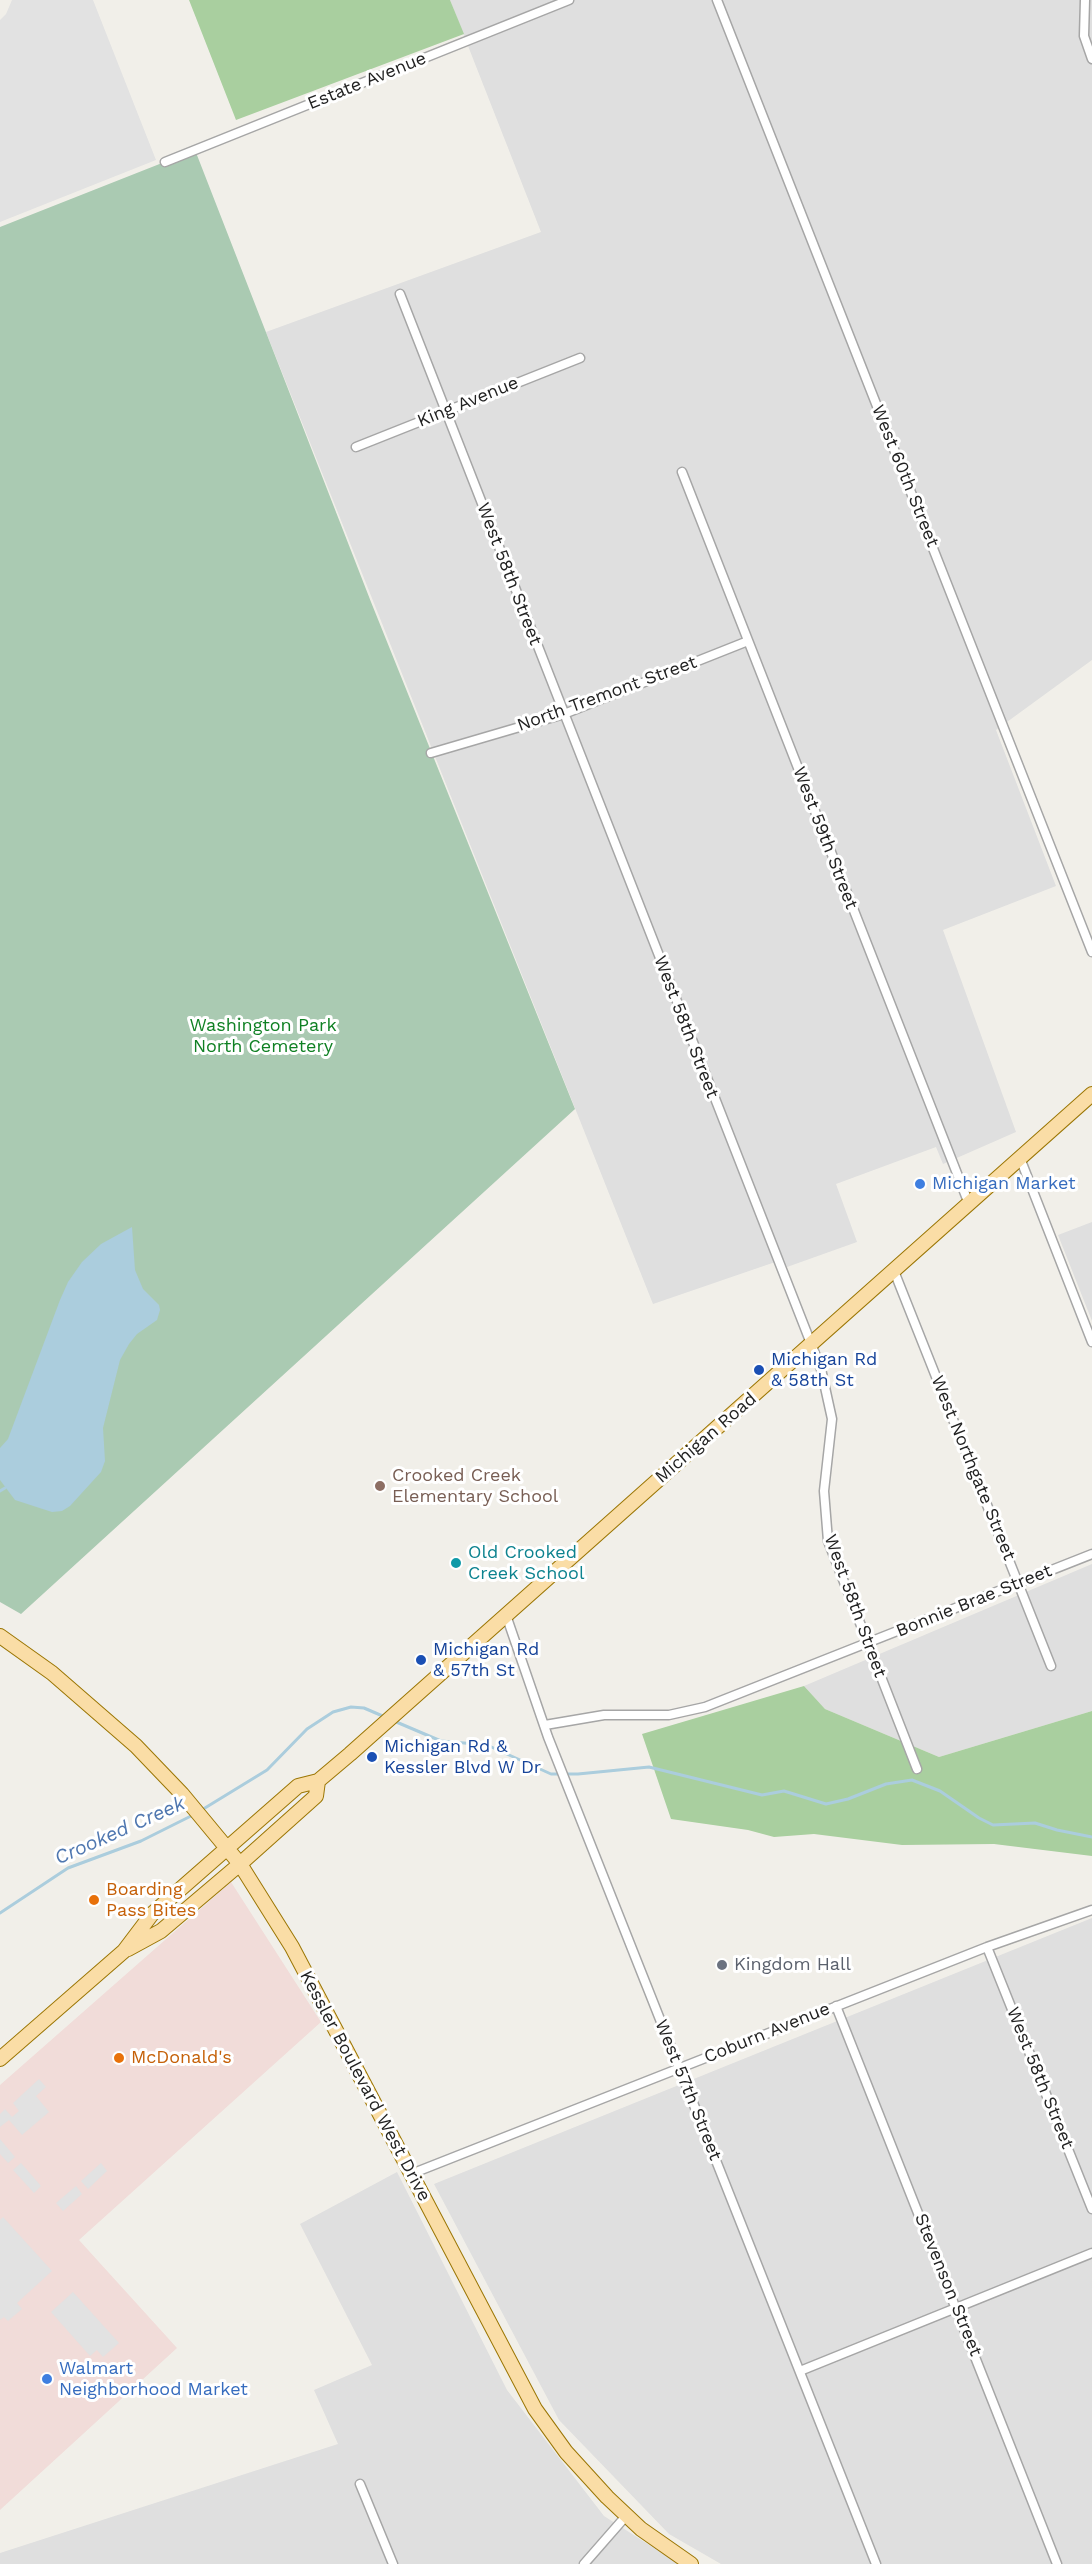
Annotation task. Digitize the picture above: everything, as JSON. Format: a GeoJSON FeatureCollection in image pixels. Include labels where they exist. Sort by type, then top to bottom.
{"type":"FeatureCollection","features":[{"type":"Feature","properties":{"kind":"main road","name":"Michigan Road"},"geometry":{"type":"LineString","coordinates":[[0,2059],[124,1951],[152,1914],[229,1849],[298,1786],[318,1781],[364,1741],[1092,1094]]}},
{"type":"Feature","properties":{"kind":"main road","name":"Kessler Boulevard West Drive"},"geometry":{"type":"LineString","coordinates":[[0,1636],[93,1706],[182,1794],[229,1849],[292,1947],[535,2409],[577,2466],[626,2516],[691,2564]]}},
{"type":"Feature","properties":{"kind":"main road","name":"Michigan Road"},"geometry":{"type":"LineString","coordinates":[[124,1951],[161,1931],[240,1864],[316,1796],[318,1781]]}},
{"type":"Feature","properties":{"kind":"street","name":"Estate Avenue"},"geometry":{"type":"LineString","coordinates":[[165,162],[569,0]]}},
{"type":"Feature","properties":{"kind":"street","name":"West 60th Street"},"geometry":{"type":"LineString","coordinates":[[717,0],[1092,952]]}},
{"type":"Feature","properties":{"kind":"street"},"geometry":{"type":"LineString","coordinates":[[1085,0],[1084,36],[1092,59]]}},
{"type":"Feature","properties":{"kind":"street","name":"West 58th Street"},"geometry":{"type":"LineString","coordinates":[[400,294],[812,1345],[828,1392],[832,1419],[824,1491],[826,1531],[831,1551],[917,1769]]}},
{"type":"Feature","properties":{"kind":"street","name":"King Avenue"},"geometry":{"type":"LineString","coordinates":[[357,447],[580,358]]}},
{"type":"Feature","properties":{"kind":"street","name":"West 59th Street"},"geometry":{"type":"LineString","coordinates":[[682,472],[969,1204]]}},
{"type":"Feature","properties":{"kind":"street","name":"North Tremont Street"},"geometry":{"type":"LineString","coordinates":[[431,753],[564,714],[748,641]]}},
{"type":"Feature","properties":{"kind":"street"},"geometry":{"type":"LineString","coordinates":[[1020,1158],[1092,1342]]}},
{"type":"Feature","properties":{"kind":"street","name":"West Northgate Street"},"geometry":{"type":"LineString","coordinates":[[894,1271],[1051,1666]]}},
{"type":"Feature","properties":{"kind":"street","name":"Bonnie Brae Street"},"geometry":{"type":"LineString","coordinates":[[545,1725],[604,1715],[665,1715],[689,1712],[1092,1554]]}},
{"type":"Feature","properties":{"kind":"street","name":"West 57th Street"},"geometry":{"type":"LineString","coordinates":[[506,1615],[548,1737],[876,2564]]}},
{"type":"Feature","properties":{"kind":"street","name":"Coburn Avenue"},"geometry":{"type":"LineString","coordinates":[[411,2174],[987,1947],[1092,1910]]}},
{"type":"Feature","properties":{"kind":"street","name":"West 58th Street"},"geometry":{"type":"LineString","coordinates":[[987,1947],[1092,2209]]}},
{"type":"Feature","properties":{"kind":"street","name":"Stevenson Street"},"geometry":{"type":"LineString","coordinates":[[836,2006],[1057,2564]]}},
{"type":"Feature","properties":{"kind":"street"},"geometry":{"type":"LineString","coordinates":[[800,2371],[1092,2253]]}},
{"type":"Feature","properties":{"kind":"street"},"geometry":{"type":"LineString","coordinates":[[360,2484],[393,2564]]}},
{"type":"Feature","properties":{"kind":"street"},"geometry":{"type":"LineString","coordinates":[[584,2564],[626,2516]]}},
{"type":"Feature","properties":{"kind":"shaded area"},"geometry":{"type":"Polygon","coordinates":[[[12,0],[93,0],[156,160],[0,222],[0,20],[6,14],[12,0]]]}},
{"type":"Feature","properties":{"kind":"shaded area"},"geometry":{"type":"Polygon","coordinates":[[[450,0],[1092,0],[1092,660],[996,730],[1056,886],[943,930],[1016,1132],[943,1164],[936,1147],[836,1184],[857,1242],[787,1267],[784,1259],[653,1304],[266,332],[541,232],[450,0]]]}},
{"type":"Feature","properties":{"kind":"shaded area"},"geometry":{"type":"Polygon","coordinates":[[[1092,1222],[1092,1321],[1058,1235],[1092,1222]]]}},
{"type":"Feature","properties":{"kind":"shaded area"},"geometry":{"type":"Polygon","coordinates":[[[1092,1564],[1092,1711],[939,1757],[825,1709],[804,1686],[1092,1564]]]}},
{"type":"Feature","properties":{"kind":"shaded area"},"geometry":{"type":"Polygon","coordinates":[[[231,1882],[321,2022],[79,2240],[177,2348],[0,2510],[0,2085],[231,1882]]]}},
{"type":"Feature","properties":{"kind":"shaded area"},"geometry":{"type":"Polygon","coordinates":[[[1092,1918],[1092,2564],[721,2564],[669,2534],[559,2420],[434,2184],[1092,1918]]]}},
{"type":"Feature","properties":{"kind":"shaded area"},"geometry":{"type":"Polygon","coordinates":[[[39,2079],[46,2087],[36,2096],[49,2112],[22,2135],[9,2120],[0,2127],[0,2114],[5,2109],[12,2117],[19,2111],[13,2103],[39,2079]]]}},
{"type":"Feature","properties":{"kind":"shaded area"},"geometry":{"type":"Polygon","coordinates":[[[0,2139],[15,2157],[8,2163],[0,2154],[0,2139]]]}},
{"type":"Feature","properties":{"kind":"shaded area"},"geometry":{"type":"Polygon","coordinates":[[[21,2163],[41,2186],[34,2193],[13,2170],[21,2163]]]}},
{"type":"Feature","properties":{"kind":"shaded area"},"geometry":{"type":"Polygon","coordinates":[[[101,2163],[107,2171],[88,2189],[81,2181],[101,2163]]]}},
{"type":"Feature","properties":{"kind":"shaded area"},"geometry":{"type":"Polygon","coordinates":[[[397,2172],[507,2390],[604,2516],[679,2564],[0,2564],[0,2553],[338,2444],[314,2390],[372,2365],[300,2224],[397,2172]]]}},
{"type":"Feature","properties":{"kind":"shaded area"},"geometry":{"type":"Polygon","coordinates":[[[76,2186],[82,2194],[63,2211],[56,2203],[76,2186]]]}},
{"type":"Feature","properties":{"kind":"shaded area"},"geometry":{"type":"Polygon","coordinates":[[[3,2217],[52,2271],[17,2303],[22,2309],[8,2321],[4,2317],[0,2320],[0,2220],[3,2217]]]}},
{"type":"Feature","properties":{"kind":"shaded area"},"geometry":{"type":"Polygon","coordinates":[[[73,2292],[119,2343],[103,2357],[97,2350],[90,2356],[51,2312],[73,2292]]]}},
{"type":"Feature","properties":{"kind":"green space"},"geometry":{"type":"Polygon","coordinates":[[[189,0],[450,0],[464,34],[236,120],[189,0]]]}},
{"type":"Feature","properties":{"kind":"green space","name":"Washington Park North Cemetery"},"geometry":{"type":"Polygon","coordinates":[[[195,150],[371,602],[575,1109],[21,1614],[0,1602],[0,227],[195,150]]]}},
{"type":"Feature","properties":{"kind":"green space"},"geometry":{"type":"Polygon","coordinates":[[[804,1686],[825,1709],[939,1757],[1092,1711],[1092,1856],[994,1844],[902,1845],[814,1834],[774,1837],[748,1830],[671,1819],[642,1734],[804,1686]]]}},
{"type":"Feature","properties":{"kind":"water"},"geometry":{"type":"Polygon","coordinates":[[[132,1227],[135,1270],[143,1289],[159,1305],[160,1310],[157,1320],[137,1334],[120,1360],[103,1428],[105,1461],[101,1472],[70,1506],[62,1511],[52,1512],[15,1500],[0,1480],[0,1448],[8,1439],[60,1300],[68,1282],[82,1262],[101,1244],[132,1227]]]}},
{"type":"Feature","properties":{"kind":"waterway"},"geometry":{"type":"LineString","coordinates":[[0,1491],[5,1488]]}},
{"type":"Feature","properties":{"kind":"waterway","name":"Crooked Creek"},"geometry":{"type":"LineString","coordinates":[[200,1811],[267,1770],[307,1729],[333,1712],[351,1707],[364,1708],[385,1717]]}},
{"type":"Feature","properties":{"kind":"waterway","name":"Crooked Creek"},"geometry":{"type":"LineString","coordinates":[[394,1721],[441,1741],[487,1745],[551,1774],[578,1774],[649,1767],[762,1795],[784,1791],[826,1804],[848,1799],[886,1784],[912,1780],[940,1791],[993,1825],[1035,1823],[1092,1837]]}},
{"type":"Feature","properties":{"kind":"waterway","name":"Crooked Creek"},"geometry":{"type":"LineString","coordinates":[[0,1913],[68,1868],[141,1841],[195,1814]]}},
{"type":"Feature","properties":{"kind":"place","name":"Michigan Market"},"geometry":{"type":"Point","coordinates":[920,1184]}},
{"type":"Feature","properties":{"kind":"place","name":"Michigan Rd & 58th St"},"geometry":{"type":"Point","coordinates":[759,1370]}},
{"type":"Feature","properties":{"kind":"place","name":"Crooked Creek Elementary School"},"geometry":{"type":"Point","coordinates":[380,1486]}},
{"type":"Feature","properties":{"kind":"place","name":"Old Crooked Creek School"},"geometry":{"type":"Point","coordinates":[456,1563]}},
{"type":"Feature","properties":{"kind":"place","name":"Michigan Rd & 57th St"},"geometry":{"type":"Point","coordinates":[421,1660]}},
{"type":"Feature","properties":{"kind":"place","name":"Michigan Rd & Kessler Blvd W Dr"},"geometry":{"type":"Point","coordinates":[372,1757]}},
{"type":"Feature","properties":{"kind":"place","name":"Boarding Pass Bites"},"geometry":{"type":"Point","coordinates":[94,1900]}},
{"type":"Feature","properties":{"kind":"place","name":"Kingdom Hall"},"geometry":{"type":"Point","coordinates":[722,1965]}},
{"type":"Feature","properties":{"kind":"place","name":"McDonald's"},"geometry":{"type":"Point","coordinates":[119,2058]}},
{"type":"Feature","properties":{"kind":"place","name":"Walmart Neighborhood Market"},"geometry":{"type":"Point","coordinates":[47,2379]}}]}
